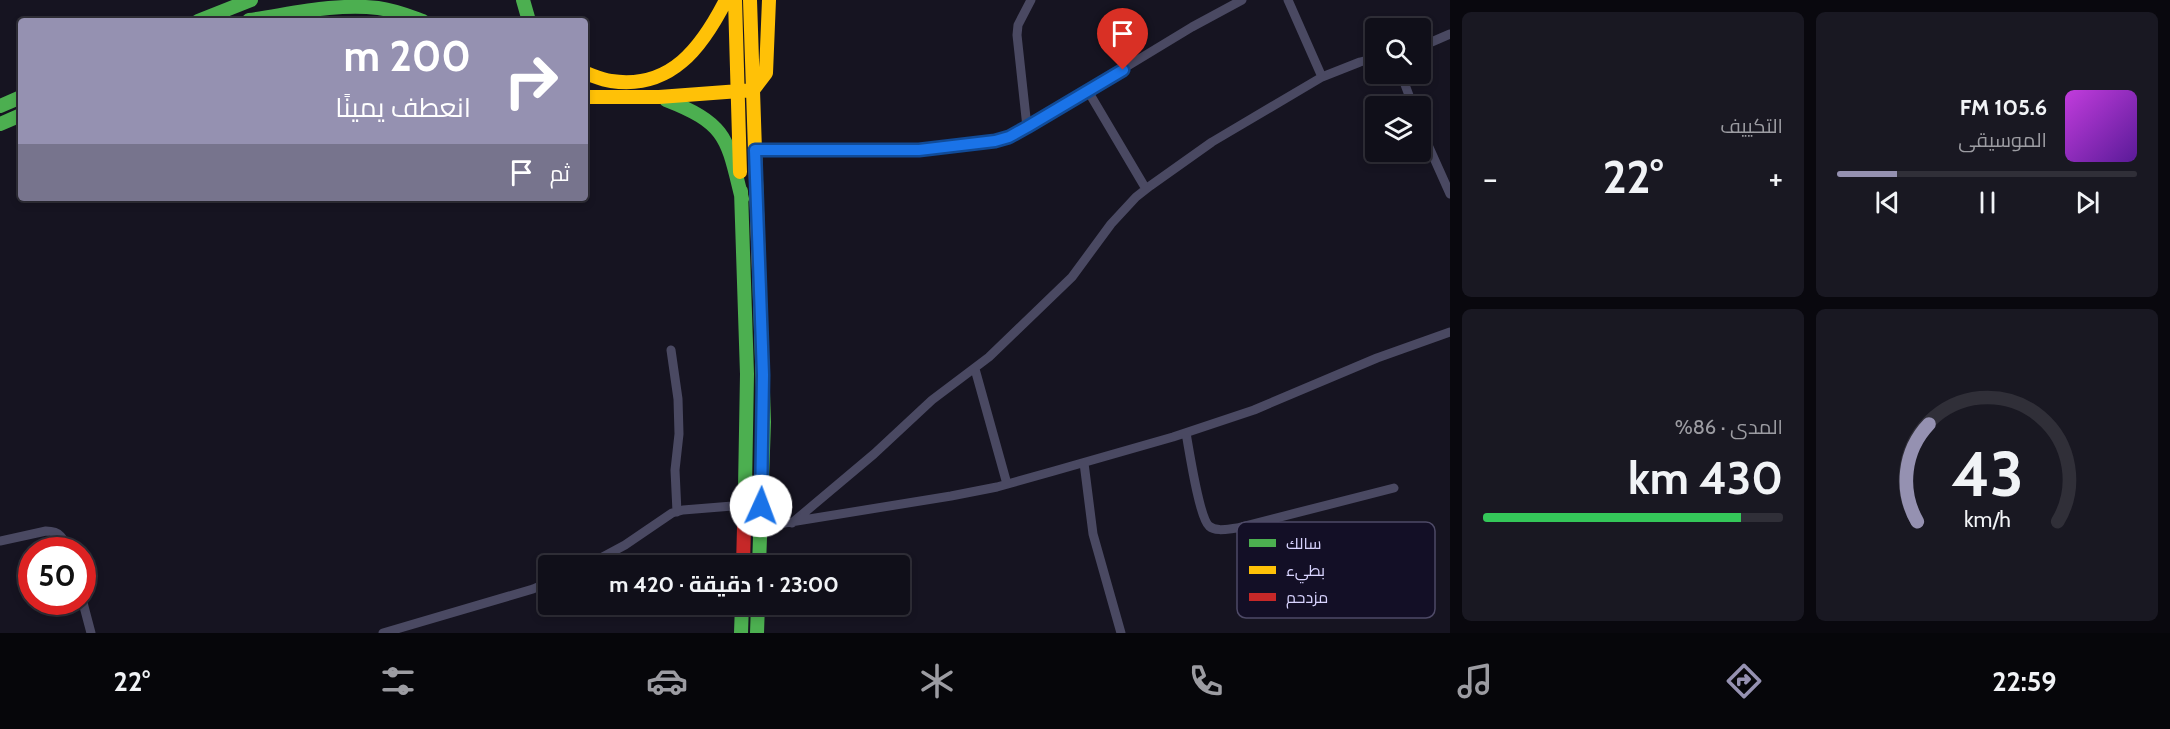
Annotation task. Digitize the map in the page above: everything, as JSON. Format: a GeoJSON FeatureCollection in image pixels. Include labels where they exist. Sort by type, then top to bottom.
{"type":"FeatureCollection","features":[{"type":"Feature","properties":{"kind":"main road"},"geometry":{"type":"LineString","coordinates":[[206,18],[251,0]]}},
{"type":"Feature","properties":{"kind":"main road"},"geometry":{"type":"LineString","coordinates":[[255,18],[297,0]]}},
{"type":"Feature","properties":{"kind":"main road"},"geometry":{"type":"LineString","coordinates":[[523,0],[528,18]]}},
{"type":"Feature","properties":{"kind":"main road"},"geometry":{"type":"LineString","coordinates":[[588,74],[620,83],[640,82],[667,74],[700,46],[717,21],[726,0]]}},
{"type":"Feature","properties":{"kind":"main road"},"geometry":{"type":"LineString","coordinates":[[735,0],[747,374],[743,555]]}},
{"type":"Feature","properties":{"kind":"main road"},"geometry":{"type":"LineString","coordinates":[[750,0],[763,411],[759,555]]}},
{"type":"Feature","properties":{"kind":"main road"},"geometry":{"type":"LineString","coordinates":[[588,97],[658,98],[753,90],[766,73],[770,0]]}},
{"type":"Feature","properties":{"kind":"main road"},"geometry":{"type":"LineString","coordinates":[[264,18],[319,8],[379,8],[413,18]]}},
{"type":"Feature","properties":{"kind":"main road"},"geometry":{"type":"LineString","coordinates":[[0,106],[18,98]]}},
{"type":"Feature","properties":{"kind":"main road"},"geometry":{"type":"LineString","coordinates":[[658,98],[689,108],[711,121],[721,131],[727,143],[742,200]]}},
{"type":"Feature","properties":{"kind":"main road"},"geometry":{"type":"LineString","coordinates":[[0,124],[18,117]]}},
{"type":"Feature","properties":{"kind":"main road"},"geometry":{"type":"LineString","coordinates":[[741,633],[742,615]]}},
{"type":"Feature","properties":{"kind":"main road"},"geometry":{"type":"LineString","coordinates":[[757,633],[758,615]]}},
{"type":"Feature","properties":{"kind":"street"},"geometry":{"type":"LineString","coordinates":[[1027,127],[1017,34],[1018,25],[1031,0]]}},
{"type":"Feature","properties":{"kind":"street"},"geometry":{"type":"LineString","coordinates":[[755,150],[919,150],[995,141],[1009,137],[1088,92],[1192,27],[1242,0]]}},
{"type":"Feature","properties":{"kind":"street"},"geometry":{"type":"LineString","coordinates":[[1288,0],[1322,77]]}},
{"type":"Feature","properties":{"kind":"street"},"geometry":{"type":"LineString","coordinates":[[1431,42],[1450,34]]}},
{"type":"Feature","properties":{"kind":"street"},"geometry":{"type":"LineString","coordinates":[[792,523],[874,454],[932,400],[975,369],[1072,277],[1112,224],[1146,189],[1212,142],[1322,77],[1365,61]]}},
{"type":"Feature","properties":{"kind":"street"},"geometry":{"type":"LineString","coordinates":[[1088,92],[1146,189]]}},
{"type":"Feature","properties":{"kind":"street"},"geometry":{"type":"LineString","coordinates":[[1431,152],[1450,194]]}},
{"type":"Feature","properties":{"kind":"street"},"geometry":{"type":"LineString","coordinates":[[760,527],[951,496],[1007,484],[1084,463],[1254,410],[1377,358],[1450,332]]}},
{"type":"Feature","properties":{"kind":"street"},"geometry":{"type":"LineString","coordinates":[[671,350],[678,399],[679,434],[675,470],[677,512]]}},
{"type":"Feature","properties":{"kind":"street"},"geometry":{"type":"LineString","coordinates":[[975,369],[1007,484]]}},
{"type":"Feature","properties":{"kind":"street"},"geometry":{"type":"LineString","coordinates":[[1186,433],[1205,522],[1211,528],[1219,530],[1237,528]]}},
{"type":"Feature","properties":{"kind":"street"},"geometry":{"type":"LineString","coordinates":[[1084,463],[1093,534],[1121,633]]}},
{"type":"Feature","properties":{"kind":"street"},"geometry":{"type":"LineString","coordinates":[[1261,522],[1394,488]]}},
{"type":"Feature","properties":{"kind":"street"},"geometry":{"type":"LineString","coordinates":[[606,555],[677,512],[745,505]]}},
{"type":"Feature","properties":{"kind":"street"},"geometry":{"type":"LineString","coordinates":[[22,537],[54,531],[62,537]]}},
{"type":"Feature","properties":{"kind":"street"},"geometry":{"type":"LineString","coordinates":[[0,541],[18,538]]}},
{"type":"Feature","properties":{"kind":"street"},"geometry":{"type":"LineString","coordinates":[[383,633],[538,588]]}},
{"type":"Feature","properties":{"kind":"street"},"geometry":{"type":"LineString","coordinates":[[86,615],[91,633]]}},
{"type":"Feature","properties":{"kind":"traffic: fast"},"geometry":{"type":"LineString","coordinates":[[206,18],[251,0]]}},
{"type":"Feature","properties":{"kind":"traffic: fast"},"geometry":{"type":"LineString","coordinates":[[523,0],[528,18]]}},
{"type":"Feature","properties":{"kind":"traffic: fast"},"geometry":{"type":"LineString","coordinates":[[262,18],[346,7],[378,8],[415,18]]}},
{"type":"Feature","properties":{"kind":"traffic: fast"},"geometry":{"type":"LineString","coordinates":[[0,106],[18,98]]}},
{"type":"Feature","properties":{"kind":"traffic: fast"},"geometry":{"type":"LineString","coordinates":[[666,100],[702,117],[722,136],[733,162],[742,199]]}},
{"type":"Feature","properties":{"kind":"traffic: fast"},"geometry":{"type":"LineString","coordinates":[[0,124],[18,116]]}},
{"type":"Feature","properties":{"kind":"traffic: fast"},"geometry":{"type":"LineString","coordinates":[[741,191],[747,374],[745,488]]}},
{"type":"Feature","properties":{"kind":"traffic: fast"},"geometry":{"type":"LineString","coordinates":[[759,271],[764,422],[759,555]]}},
{"type":"Feature","properties":{"kind":"traffic: fast"},"geometry":{"type":"LineString","coordinates":[[741,633],[742,615]]}},
{"type":"Feature","properties":{"kind":"traffic: fast"},"geometry":{"type":"LineString","coordinates":[[757,633],[758,615]]}},
{"type":"Feature","properties":{"kind":"traffic: slow"},"geometry":{"type":"LineString","coordinates":[[588,74],[608,80],[632,82],[651,79],[667,72],[695,49],[726,0]]}},
{"type":"Feature","properties":{"kind":"traffic: slow"},"geometry":{"type":"LineString","coordinates":[[735,0],[740,172]]}},
{"type":"Feature","properties":{"kind":"traffic: slow"},"geometry":{"type":"LineString","coordinates":[[750,0],[759,271]]}},
{"type":"Feature","properties":{"kind":"traffic: slow"},"geometry":{"type":"LineString","coordinates":[[588,97],[659,97],[753,90],[766,73],[769,0]]}},
{"type":"Feature","properties":{"kind":"traffic: jam"},"geometry":{"type":"LineString","coordinates":[[743,555],[745,488]]}},
{"type":"Feature","properties":{"kind":"route"},"geometry":{"type":"LineString","coordinates":[[761,506],[764,422],[755,150],[919,150],[995,141],[1009,137],[1123,70]]}}]}
